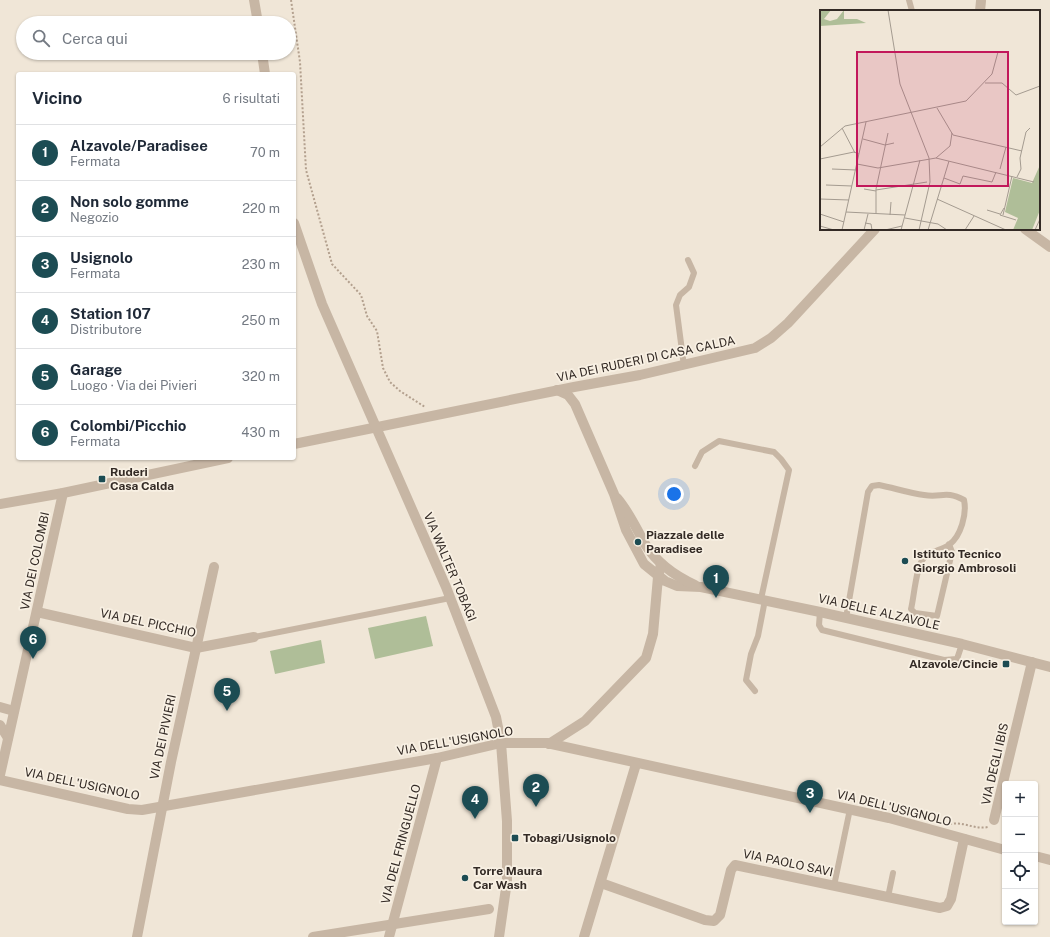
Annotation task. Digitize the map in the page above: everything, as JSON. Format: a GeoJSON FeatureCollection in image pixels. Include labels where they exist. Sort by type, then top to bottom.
{"type":"FeatureCollection","features":[{"type":"Feature","properties":{"kind":"street"},"geometry":{"type":"LineString","coordinates":[[254,0],[257,16]]}},
{"type":"Feature","properties":{"kind":"street"},"geometry":{"type":"LineString","coordinates":[[263,60],[265,72]]}},
{"type":"Feature","properties":{"kind":"street","name":"VIA WALTER TOBAGI"},"geometry":{"type":"LineString","coordinates":[[296,229],[322,304],[450,598],[490,697],[496,717],[501,743],[507,821],[506,894],[499,937]]}},
{"type":"Feature","properties":{"kind":"street","name":"VIA DEI RUDERI DI CASA CALDA"},"geometry":{"type":"LineString","coordinates":[[296,444],[557,390],[684,366],[744,352],[766,342],[788,323],[873,230]]}},
{"type":"Feature","properties":{"kind":"street"},"geometry":{"type":"LineString","coordinates":[[1026,230],[1050,247]]}},
{"type":"Feature","properties":{"kind":"street"},"geometry":{"type":"LineString","coordinates":[[557,390],[568,395],[575,404],[614,494],[623,523],[641,559],[658,577],[672,584],[701,587]]}},
{"type":"Feature","properties":{"kind":"street"},"geometry":{"type":"LineString","coordinates":[[0,504],[63,493],[219,460]]}},
{"type":"Feature","properties":{"kind":"street","name":"VIA DEI COLOMBI"},"geometry":{"type":"LineString","coordinates":[[0,775],[63,493]]}},
{"type":"Feature","properties":{"kind":"street"},"geometry":{"type":"LineString","coordinates":[[614,494],[628,512],[649,550],[661,564],[679,577],[701,587]]}},
{"type":"Feature","properties":{"kind":"street"},"geometry":{"type":"LineString","coordinates":[[549,744],[585,721],[646,658],[653,634],[658,577],[661,564]]}},
{"type":"Feature","properties":{"kind":"street","name":"VIA DEI PIVIERI"},"geometry":{"type":"LineString","coordinates":[[137,937],[162,808],[214,567]]}},
{"type":"Feature","properties":{"kind":"street","name":"VIA DELLE ALZAVOLE"},"geometry":{"type":"LineString","coordinates":[[701,587],[763,599],[962,644],[1050,667]]}},
{"type":"Feature","properties":{"kind":"street","name":"VIA DEL PICCHIO"},"geometry":{"type":"LineString","coordinates":[[37,612],[196,648],[254,637]]}},
{"type":"Feature","properties":{"kind":"street","name":"VIA DEGLI IBIS"},"geometry":{"type":"LineString","coordinates":[[994,820],[1032,662]]}},
{"type":"Feature","properties":{"kind":"street"},"geometry":{"type":"LineString","coordinates":[[0,707],[14,711]]}},
{"type":"Feature","properties":{"kind":"street"},"geometry":{"type":"LineString","coordinates":[[0,726],[8,738]]}},
{"type":"Feature","properties":{"kind":"street","name":"VIA DELL'USIGNOLO"},"geometry":{"type":"LineString","coordinates":[[0,780],[128,809],[142,810],[162,808],[437,758],[501,743],[530,742],[549,744],[917,825],[1002,849]]}},
{"type":"Feature","properties":{"kind":"street","name":"VIA DEL FRINGUELLO"},"geometry":{"type":"LineString","coordinates":[[389,937],[437,758]]}},
{"type":"Feature","properties":{"kind":"street"},"geometry":{"type":"LineString","coordinates":[[584,937],[636,764]]}},
{"type":"Feature","properties":{"kind":"street","name":"VIA PAOLO SAVI"},"geometry":{"type":"LineString","coordinates":[[601,884],[705,920],[714,921],[720,915],[731,870],[735,865],[937,908],[947,906],[951,899],[964,839]]}},
{"type":"Feature","properties":{"kind":"street"},"geometry":{"type":"LineString","coordinates":[[1038,857],[1050,860]]}},
{"type":"Feature","properties":{"kind":"street"},"geometry":{"type":"LineString","coordinates":[[313,937],[488,909]]}},
{"type":"Feature","properties":{"kind":"lane"},"geometry":{"type":"LineString","coordinates":[[909,0],[912,10]]}},
{"type":"Feature","properties":{"kind":"lane"},"geometry":{"type":"LineString","coordinates":[[684,366],[676,305],[680,295],[689,287],[694,273],[688,260]]}},
{"type":"Feature","properties":{"kind":"lane"},"geometry":{"type":"LineString","coordinates":[[695,466],[702,452],[719,441],[774,452],[789,470],[763,599],[758,636],[750,654],[746,680],[755,691]]}},
{"type":"Feature","properties":{"kind":"lane"},"geometry":{"type":"LineString","coordinates":[[846,618],[868,492],[872,486],[879,485],[926,496],[945,493],[953,494],[964,500],[966,508],[957,536],[949,544],[923,558],[911,609],[915,613],[937,616],[952,552],[949,544]]}},
{"type":"Feature","properties":{"kind":"lane"},"geometry":{"type":"LineString","coordinates":[[254,637],[450,598]]}},
{"type":"Feature","properties":{"kind":"lane"},"geometry":{"type":"LineString","coordinates":[[820,612],[819,625],[822,630],[944,660],[956,659],[962,644]]}},
{"type":"Feature","properties":{"kind":"lane"},"geometry":{"type":"LineString","coordinates":[[834,886],[850,810]]}},
{"type":"Feature","properties":{"kind":"lane"},"geometry":{"type":"LineString","coordinates":[[888,897],[893,873]]}},
{"type":"Feature","properties":{"kind":"path"},"geometry":{"type":"LineString","coordinates":[[291,0],[293,16]]}},
{"type":"Feature","properties":{"kind":"path"},"geometry":{"type":"LineString","coordinates":[[296,34],[300,62],[306,170],[332,264],[361,295],[367,316],[377,331],[383,368],[390,382],[400,391],[429,410]]}},
{"type":"Feature","properties":{"kind":"path","name":"VIA DEGLI IBIS"},"geometry":{"type":"LineString","coordinates":[[946,824],[958,823],[980,828],[988,828],[994,820]]}},
{"type":"Feature","properties":{"kind":"green space"},"geometry":{"type":"Polygon","coordinates":[[[426,616],[433,646],[375,659],[368,628],[426,616]]]}},
{"type":"Feature","properties":{"kind":"green space"},"geometry":{"type":"Polygon","coordinates":[[[321,640],[325,663],[275,674],[270,651],[321,640]]]}},
{"type":"Feature","properties":{"kind":"place","name":"Ruderi Casa Calda"},"geometry":{"type":"Point","coordinates":[102,479]}},
{"type":"Feature","properties":{"kind":"place","name":"Piazzale delle Paradisee"},"geometry":{"type":"Point","coordinates":[638,542]}},
{"type":"Feature","properties":{"kind":"place","name":"Istituto Tecnico Giorgio Ambrosoli"},"geometry":{"type":"Point","coordinates":[905,561]}},
{"type":"Feature","properties":{"kind":"place","name":"Alzavole/Paradisee"},"geometry":{"type":"Point","coordinates":[716,598]}},
{"type":"Feature","properties":{"kind":"place","name":"Colombi/Picchio"},"geometry":{"type":"Point","coordinates":[33,659]}},
{"type":"Feature","properties":{"kind":"place","name":"Alzavole/Cincie"},"geometry":{"type":"Point","coordinates":[1006,664]}},
{"type":"Feature","properties":{"kind":"place","name":"Garage"},"geometry":{"type":"Point","coordinates":[227,711]}},
{"type":"Feature","properties":{"kind":"place","name":"Non solo gomme"},"geometry":{"type":"Point","coordinates":[536,807]}},
{"type":"Feature","properties":{"kind":"place","name":"Usignolo"},"geometry":{"type":"Point","coordinates":[810,813]}},
{"type":"Feature","properties":{"kind":"place","name":"Station 107"},"geometry":{"type":"Point","coordinates":[475,819]}},
{"type":"Feature","properties":{"kind":"place","name":"Tobagi/Usignolo"},"geometry":{"type":"Point","coordinates":[515,838]}},
{"type":"Feature","properties":{"kind":"place","name":"Torre Maura Car Wash"},"geometry":{"type":"Point","coordinates":[465,878]}}]}
